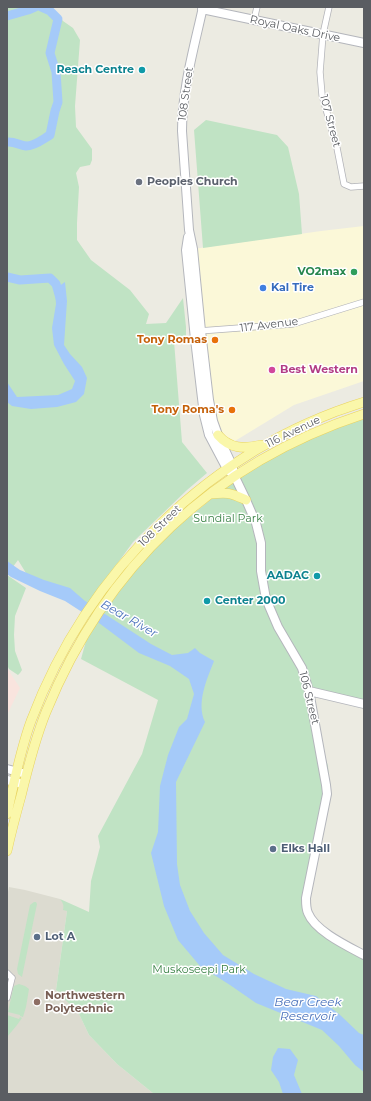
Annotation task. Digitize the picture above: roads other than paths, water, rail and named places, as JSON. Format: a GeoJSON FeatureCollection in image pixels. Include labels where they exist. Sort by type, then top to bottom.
{"type":"FeatureCollection","features":[{"type":"Feature","properties":{"kind":"main road","name":"116 Avenue"},"geometry":{"type":"LineString","coordinates":[[229,467],[268,444],[304,426],[364,402]]}},
{"type":"Feature","properties":{"kind":"main road","name":"116 Avenue"},"geometry":{"type":"LineString","coordinates":[[235,476],[266,457],[295,442],[336,424],[364,414]]}},
{"type":"Feature","properties":{"kind":"main road"},"geometry":{"type":"LineString","coordinates":[[218,435],[226,442],[240,448],[268,444]]}},
{"type":"Feature","properties":{"kind":"main road","name":"108 Street"},"geometry":{"type":"LineString","coordinates":[[7,814],[12,770],[57,663],[79,624],[132,553],[164,520],[199,489],[229,467]]}},
{"type":"Feature","properties":{"kind":"main road","name":"108 Street"},"geometry":{"type":"LineString","coordinates":[[7,852],[23,784],[45,713],[65,669],[87,629],[125,576],[160,537],[209,494],[235,476]]}},
{"type":"Feature","properties":{"kind":"main road"},"geometry":{"type":"LineString","coordinates":[[209,494],[224,492],[246,500]]}},
{"type":"Feature","properties":{"kind":"street"},"geometry":{"type":"LineString","coordinates":[[254,20],[257,7]]}},
{"type":"Feature","properties":{"kind":"street","name":"107 Street"},"geometry":{"type":"LineString","coordinates":[[329,7],[323,34],[320,72],[322,94],[337,148],[344,184],[351,187],[364,186]]}},
{"type":"Feature","properties":{"kind":"street","name":"Royal Oaks Drive"},"geometry":{"type":"LineString","coordinates":[[202,8],[364,43]]}},
{"type":"Feature","properties":{"kind":"street","name":"108 Street"},"geometry":{"type":"LineString","coordinates":[[202,8],[186,87],[182,131],[189,230],[193,249],[204,415],[209,435],[229,467]]}},
{"type":"Feature","properties":{"kind":"street","name":"117 Avenue"},"geometry":{"type":"LineString","coordinates":[[198,332],[293,324],[364,302]]}},
{"type":"Feature","properties":{"kind":"street","name":"108 Street"},"geometry":{"type":"LineString","coordinates":[[198,332],[213,421],[229,467]]}},
{"type":"Feature","properties":{"kind":"street"},"geometry":{"type":"LineString","coordinates":[[229,467],[235,476]]}},
{"type":"Feature","properties":{"kind":"street","name":"106 Street"},"geometry":{"type":"LineString","coordinates":[[235,476],[256,523],[261,543],[261,572],[266,599],[278,627],[302,668],[309,691],[326,785],[327,794],[306,898],[306,906],[311,919],[318,927],[364,955]]}},
{"type":"Feature","properties":{"kind":"street"},"geometry":{"type":"LineString","coordinates":[[309,691],[364,704]]}},
{"type":"Feature","properties":{"kind":"street"},"geometry":{"type":"LineString","coordinates":[[12,770],[26,774]]}},
{"type":"Feature","properties":{"kind":"street"},"geometry":{"type":"LineString","coordinates":[[10,781],[23,784]]}},
{"type":"Feature","properties":{"kind":"street"},"geometry":{"type":"LineString","coordinates":[[7,973],[10,978],[7,998]]}},
{"type":"Feature","properties":{"kind":"water"},"geometry":{"type":"Polygon","coordinates":[[[65,282],[67,301],[64,345],[82,367],[87,378],[84,394],[76,402],[57,407],[31,409],[12,406],[7,402],[7,382],[17,397],[58,395],[72,389],[75,381],[54,345],[52,328],[56,304],[55,289],[65,282]]]}},
{"type":"Feature","properties":{"kind":"water","name":"Bear Creek Reservoir"},"geometry":{"type":"Polygon","coordinates":[[[7,561],[20,570],[44,580],[70,588],[85,601],[151,644],[172,655],[188,653],[195,648],[200,653],[214,661],[202,699],[205,722],[176,782],[177,864],[180,885],[190,911],[204,933],[223,955],[254,974],[286,989],[316,996],[339,1014],[359,1033],[364,1035],[364,1072],[355,1065],[339,1046],[322,1030],[256,1003],[200,966],[178,940],[164,906],[151,853],[158,832],[160,786],[168,755],[179,727],[187,719],[194,694],[189,679],[170,666],[139,653],[99,623],[65,601],[11,577],[7,574],[7,561]]]}},
{"type":"Feature","properties":{"kind":"water","name":"Bear Creek Reservoir"},"geometry":{"type":"Polygon","coordinates":[[[278,1048],[290,1049],[298,1060],[294,1075],[302,1094],[283,1094],[279,1082],[271,1070],[273,1057],[278,1048]]]}},
{"type":"Feature","properties":{"kind":"waterway","name":"Bear River"},"geometry":{"type":"LineString","coordinates":[[7,16],[35,7]]}},
{"type":"Feature","properties":{"kind":"waterway","name":"Bear River"},"geometry":{"type":"LineString","coordinates":[[7,142],[29,146],[50,135],[58,102],[56,72],[50,53],[58,19],[50,11],[41,7]]}},
{"type":"Feature","properties":{"kind":"waterway","name":"Bear River"},"geometry":{"type":"LineString","coordinates":[[7,277],[20,280],[50,278],[56,284],[60,298]]}},
{"type":"Feature","properties":{"kind":"place","name":"Reach Centre"},"geometry":{"type":"Point","coordinates":[142,70]}},
{"type":"Feature","properties":{"kind":"place","name":"Peoples Church"},"geometry":{"type":"Point","coordinates":[139,182]}},
{"type":"Feature","properties":{"kind":"place","name":"VO2max"},"geometry":{"type":"Point","coordinates":[354,272]}},
{"type":"Feature","properties":{"kind":"place","name":"Kal Tire"},"geometry":{"type":"Point","coordinates":[263,288]}},
{"type":"Feature","properties":{"kind":"place","name":"Tony Romas"},"geometry":{"type":"Point","coordinates":[215,340]}},
{"type":"Feature","properties":{"kind":"place","name":"Best Western"},"geometry":{"type":"Point","coordinates":[272,370]}},
{"type":"Feature","properties":{"kind":"place","name":"Tony Roma's"},"geometry":{"type":"Point","coordinates":[232,410]}},
{"type":"Feature","properties":{"kind":"place","name":"AADAC"},"geometry":{"type":"Point","coordinates":[317,576]}},
{"type":"Feature","properties":{"kind":"place","name":"Center 2000"},"geometry":{"type":"Point","coordinates":[207,601]}},
{"type":"Feature","properties":{"kind":"place","name":"Elks Hall"},"geometry":{"type":"Point","coordinates":[273,849]}},
{"type":"Feature","properties":{"kind":"place","name":"Lot A"},"geometry":{"type":"Point","coordinates":[37,937]}},
{"type":"Feature","properties":{"kind":"place","name":"Northwestern Polytechnic"},"geometry":{"type":"Point","coordinates":[37,1002]}},
{"type":"Feature","properties":{"kind":"park label","name":"Sundial Park"},"geometry":{"type":"Point","coordinates":[228,519]}},
{"type":"Feature","properties":{"kind":"park label","name":"Muskoseepi Park"},"geometry":{"type":"Point","coordinates":[199,970]}}]}
